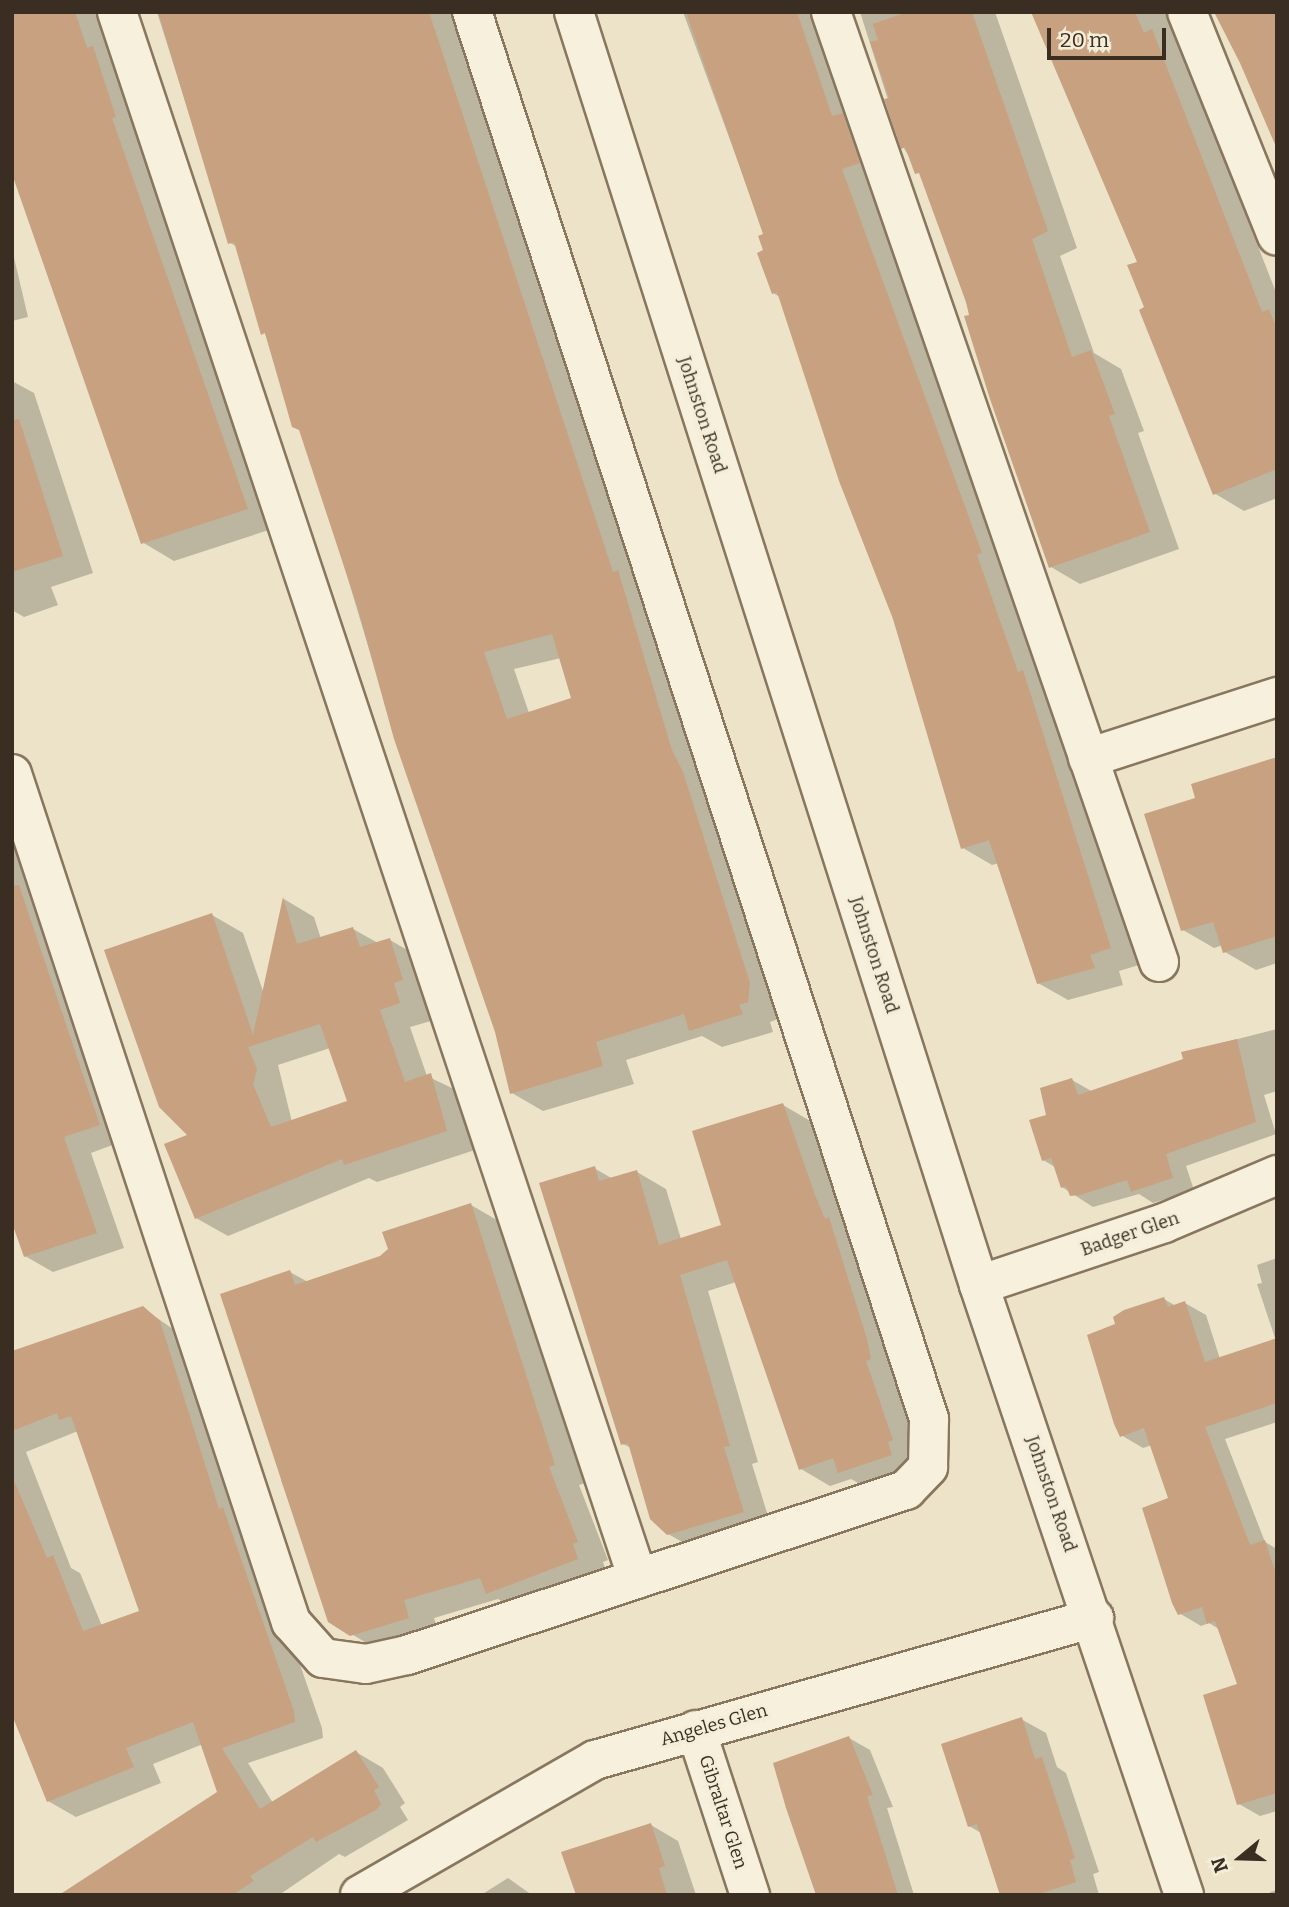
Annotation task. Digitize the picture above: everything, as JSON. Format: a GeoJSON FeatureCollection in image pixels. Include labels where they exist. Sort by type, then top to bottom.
{"type":"FeatureCollection","features":[{"type":"Feature","properties":{"kind":"street"},"geometry":{"type":"LineString","coordinates":[[117,12],[638,1579]]}},
{"type":"Feature","properties":{"kind":"street"},"geometry":{"type":"LineString","coordinates":[[12,774],[291,1622],[323,1658],[366,1664],[638,1579],[906,1490],[928,1466],[929,1419],[472,12]]}},
{"type":"Feature","properties":{"kind":"street","name":"Johnston Road"},"geometry":{"type":"LineString","coordinates":[[574,12],[979,1285],[1094,1618],[1184,1895]]}},
{"type":"Feature","properties":{"kind":"street"},"geometry":{"type":"LineString","coordinates":[[831,12],[1159,962]]}},
{"type":"Feature","properties":{"kind":"street"},"geometry":{"type":"LineString","coordinates":[[1187,12],[1277,236]]}},
{"type":"Feature","properties":{"kind":"street"},"geometry":{"type":"LineString","coordinates":[[1088,758],[1277,697]]}},
{"type":"Feature","properties":{"kind":"street","name":"Badger Glen"},"geometry":{"type":"LineString","coordinates":[[979,1285],[1164,1223],[1277,1175]]}},
{"type":"Feature","properties":{"kind":"street","name":"Angeles Glen"},"geometry":{"type":"LineString","coordinates":[[360,1895],[595,1760],[1094,1618]]}},
{"type":"Feature","properties":{"kind":"street","name":"Gibraltar Glen"},"geometry":{"type":"LineString","coordinates":[[696,1730],[750,1895]]}},
{"type":"Feature","properties":{"kind":"building"},"geometry":{"type":"Polygon","coordinates":[[[12,12],[75,12],[87,48],[93,46],[116,117],[112,118],[248,509],[141,544],[12,174],[12,12]]]}},
{"type":"Feature","properties":{"kind":"building"},"geometry":{"type":"Polygon","coordinates":[[[158,12],[429,12],[613,572],[618,570],[672,750],[683,772],[750,983],[748,1002],[739,1005],[743,1014],[689,1031],[684,1014],[596,1042],[603,1066],[510,1094],[495,1032],[394,739],[358,609],[299,430],[292,427],[265,333],[261,335],[234,242],[228,244],[158,12]],[[552,634],[484,652],[507,719],[571,698],[552,634]]]}},
{"type":"Feature","properties":{"kind":"building"},"geometry":{"type":"Polygon","coordinates":[[[686,12],[797,12],[832,116],[843,113],[860,163],[842,169],[982,553],[977,555],[1018,672],[1023,670],[1111,948],[1090,955],[1095,968],[1037,984],[989,840],[961,849],[893,619],[839,481],[777,292],[772,294],[757,253],[763,250],[758,236],[763,234],[686,12]]]}},
{"type":"Feature","properties":{"kind":"building"},"geometry":{"type":"Polygon","coordinates":[[[907,12],[972,12],[1048,231],[1032,239],[1072,357],[1091,350],[1115,414],[1109,416],[1150,532],[1049,568],[964,316],[969,315],[966,302],[919,173],[915,174],[905,147],[901,149],[884,99],[889,98],[870,42],[878,40],[873,24],[907,12]]]}},
{"type":"Feature","properties":{"kind":"building"},"geometry":{"type":"Polygon","coordinates":[[[1031,12],[1135,12],[1144,33],[1152,29],[1262,312],[1269,309],[1277,329],[1277,469],[1213,495],[1139,310],[1144,307],[1127,265],[1137,262],[1031,12]]]}},
{"type":"Feature","properties":{"kind":"building"},"geometry":{"type":"Polygon","coordinates":[[[1214,12],[1277,12],[1277,149],[1240,63],[1214,12]]]}},
{"type":"Feature","properties":{"kind":"building"},"geometry":{"type":"Polygon","coordinates":[[[19,419],[63,556],[12,572],[12,420],[19,419]]]}},
{"type":"Feature","properties":{"kind":"building"},"geometry":{"type":"Polygon","coordinates":[[[1277,757],[1277,936],[1223,953],[1213,922],[1181,931],[1144,814],[1195,798],[1191,784],[1277,757]]]}},
{"type":"Feature","properties":{"kind":"building"},"geometry":{"type":"Polygon","coordinates":[[[19,885],[100,1125],[64,1137],[97,1233],[24,1257],[12,1223],[12,886],[19,885]]]}},
{"type":"Feature","properties":{"kind":"building"},"geometry":{"type":"Polygon","coordinates":[[[283,897],[297,944],[353,927],[360,947],[390,938],[403,980],[394,983],[400,1003],[380,1010],[405,1082],[431,1073],[447,1131],[344,1165],[342,1159],[195,1219],[164,1144],[187,1135],[159,1107],[104,950],[212,913],[253,1035],[283,897]],[[320,1024],[248,1047],[257,1069],[253,1084],[271,1127],[347,1101],[320,1024]]]}},
{"type":"Feature","properties":{"kind":"building"},"geometry":{"type":"Polygon","coordinates":[[[1237,1039],[1256,1122],[1166,1154],[1173,1178],[1131,1192],[1127,1180],[1080,1195],[1070,1196],[1066,1186],[1061,1188],[1051,1158],[1042,1161],[1029,1120],[1046,1115],[1040,1088],[1072,1078],[1078,1095],[1183,1059],[1181,1052],[1237,1039]]]}},
{"type":"Feature","properties":{"kind":"building"},"geometry":{"type":"Polygon","coordinates":[[[783,1103],[815,1195],[825,1219],[829,1217],[867,1339],[871,1359],[866,1361],[893,1440],[888,1442],[892,1455],[838,1473],[833,1458],[799,1470],[727,1260],[680,1275],[730,1446],[724,1447],[744,1512],[667,1535],[650,1519],[628,1443],[621,1445],[539,1183],[595,1166],[599,1181],[637,1170],[659,1245],[721,1225],[692,1131],[783,1103]]]}},
{"type":"Feature","properties":{"kind":"building"},"geometry":{"type":"Polygon","coordinates":[[[471,1203],[555,1465],[549,1467],[578,1542],[573,1544],[578,1559],[486,1594],[480,1578],[404,1600],[409,1618],[350,1636],[328,1622],[220,1294],[290,1270],[295,1285],[380,1256],[388,1249],[382,1232],[471,1203]]]}},
{"type":"Feature","properties":{"kind":"building"},"geometry":{"type":"Polygon","coordinates":[[[1164,1297],[1168,1307],[1185,1301],[1205,1362],[1277,1338],[1277,1403],[1205,1427],[1250,1545],[1265,1540],[1277,1577],[1277,1793],[1237,1805],[1203,1695],[1237,1684],[1215,1621],[1207,1624],[1202,1607],[1178,1615],[1172,1603],[1142,1508],[1168,1498],[1144,1428],[1120,1437],[1087,1335],[1115,1324],[1113,1317],[1124,1310],[1164,1297]]]}},
{"type":"Feature","properties":{"kind":"building"},"geometry":{"type":"Polygon","coordinates":[[[143,1306],[160,1321],[219,1509],[223,1507],[294,1711],[295,1722],[222,1748],[260,1809],[356,1750],[379,1787],[374,1790],[381,1804],[376,1810],[316,1842],[313,1837],[250,1876],[254,1881],[232,1895],[59,1895],[217,1792],[193,1722],[126,1748],[134,1767],[47,1802],[12,1715],[12,1476],[47,1558],[53,1555],[83,1631],[139,1611],[71,1416],[59,1420],[57,1413],[12,1431],[12,1351],[143,1306]]]}},
{"type":"Feature","properties":{"kind":"building"},"geometry":{"type":"Polygon","coordinates":[[[1022,1717],[1035,1759],[1042,1757],[1075,1858],[1070,1860],[1076,1882],[1036,1895],[1000,1895],[977,1824],[968,1827],[941,1744],[1022,1717]]]}},
{"type":"Feature","properties":{"kind":"building"},"geometry":{"type":"Polygon","coordinates":[[[849,1736],[873,1795],[867,1796],[898,1895],[816,1895],[786,1808],[773,1763],[849,1736]]]}},
{"type":"Feature","properties":{"kind":"building"},"geometry":{"type":"Polygon","coordinates":[[[651,1823],[665,1866],[659,1868],[667,1895],[576,1895],[561,1852],[651,1823]]]}}]}
